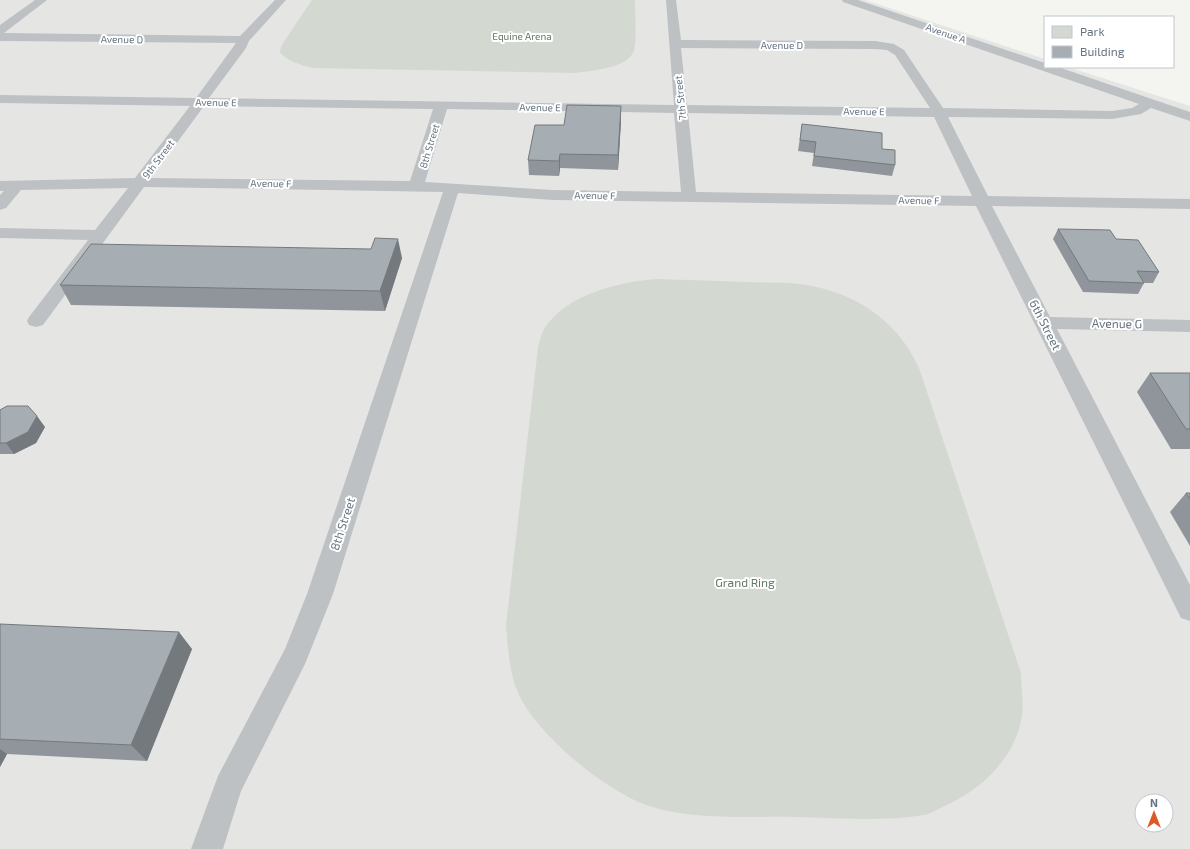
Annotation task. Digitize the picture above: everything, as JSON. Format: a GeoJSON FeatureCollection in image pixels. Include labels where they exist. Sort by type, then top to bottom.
{"type":"FeatureCollection","features":[{"type":"Feature","properties":{"kind":"lane"},"geometry":{"type":"LineString","coordinates":[[0,31],[42,0]]}},
{"type":"Feature","properties":{"kind":"lane","name":"9th Street"},"geometry":{"type":"LineString","coordinates":[[36,321],[201,102],[240,48],[243,40],[281,0]]}},
{"type":"Feature","properties":{"kind":"lane","name":"7th Street"},"geometry":{"type":"LineString","coordinates":[[671,0],[689,197]]}},
{"type":"Feature","properties":{"kind":"lane","name":"Avenue A"},"geometry":{"type":"LineString","coordinates":[[847,0],[1044,67]]}},
{"type":"Feature","properties":{"kind":"lane","name":"Avenue D"},"geometry":{"type":"LineString","coordinates":[[0,37],[243,40]]}},
{"type":"Feature","properties":{"kind":"lane","name":"Avenue D"},"geometry":{"type":"LineString","coordinates":[[675,44],[890,47]]}},
{"type":"Feature","properties":{"kind":"lane","name":"6th Street"},"geometry":{"type":"LineString","coordinates":[[890,47],[900,53],[939,112],[982,201],[1190,610]]}},
{"type":"Feature","properties":{"kind":"lane","name":"Avenue A"},"geometry":{"type":"LineString","coordinates":[[1048,68],[1190,117]]}},
{"type":"Feature","properties":{"kind":"lane","name":"Avenue E"},"geometry":{"type":"LineString","coordinates":[[0,99],[1112,115],[1136,111],[1149,103]]}},
{"type":"Feature","properties":{"kind":"lane","name":"8th Street"},"geometry":{"type":"LineString","coordinates":[[416,186],[441,106]]}},
{"type":"Feature","properties":{"kind":"lane","name":"Avenue F"},"geometry":{"type":"LineString","coordinates":[[0,186],[140,182],[416,186],[546,195],[1190,204]]}},
{"type":"Feature","properties":{"kind":"lane"},"geometry":{"type":"LineString","coordinates":[[0,205],[16,186]]}},
{"type":"Feature","properties":{"kind":"lane","name":"8th Street"},"geometry":{"type":"LineString","coordinates":[[207,849],[228,786],[296,655],[320,594],[452,189]]}},
{"type":"Feature","properties":{"kind":"lane"},"geometry":{"type":"LineString","coordinates":[[0,234],[101,235]]}},
{"type":"Feature","properties":{"kind":"lane","name":"Avenue G"},"geometry":{"type":"LineString","coordinates":[[1044,323],[1190,326]]}},
{"type":"Feature","properties":{"kind":"shaded area"},"geometry":{"type":"Polygon","coordinates":[[[0,0],[865,0],[1044,59],[1044,68],[1071,68],[1190,106],[1190,849],[0,849],[0,0]]]}},
{"type":"Feature","properties":{"kind":"green space","name":"Equine Arena"},"geometry":{"type":"Polygon","coordinates":[[[312,0],[635,0],[635,44],[631,56],[618,65],[599,70],[575,73],[313,68],[295,63],[280,53],[281,46],[312,0]]]}},
{"type":"Feature","properties":{"kind":"green space","name":"Grand Ring"},"geometry":{"type":"Polygon","coordinates":[[[659,279],[800,284],[838,293],[871,310],[886,322],[899,335],[910,351],[919,368],[1021,673],[1023,711],[1018,731],[1012,745],[1005,758],[995,770],[973,790],[960,798],[927,814],[892,818],[720,817],[701,816],[663,810],[629,798],[592,774],[556,743],[528,711],[519,695],[513,678],[508,651],[506,625],[538,347],[541,335],[554,317],[580,298],[612,286],[644,280],[659,279]]]}},
{"type":"Feature","properties":{"kind":"building"},"geometry":{"type":"Polygon","coordinates":[[[567,105],[621,106],[618,155],[560,154],[559,161],[528,160],[535,125],[564,125],[567,105]]]}},
{"type":"Feature","properties":{"kind":"building"},"geometry":{"type":"Polygon","coordinates":[[[802,124],[882,133],[882,149],[895,150],[895,165],[814,156],[816,142],[800,140],[802,124]]]}},
{"type":"Feature","properties":{"kind":"building"},"geometry":{"type":"Polygon","coordinates":[[[1058,229],[1110,230],[1116,239],[1138,240],[1159,272],[1137,271],[1144,283],[1089,281],[1058,229]]]}},
{"type":"Feature","properties":{"kind":"building"},"geometry":{"type":"Polygon","coordinates":[[[375,238],[398,239],[380,291],[60,285],[91,244],[371,249],[375,238]]]}},
{"type":"Feature","properties":{"kind":"building"},"geometry":{"type":"Polygon","coordinates":[[[1150,373],[1190,373],[1190,429],[1186,429],[1150,373]]]}},
{"type":"Feature","properties":{"kind":"building"},"geometry":{"type":"Polygon","coordinates":[[[7,406],[28,406],[37,416],[28,432],[6,443],[0,443],[0,410],[7,406]]]}},
{"type":"Feature","properties":{"kind":"building"},"geometry":{"type":"Polygon","coordinates":[[[1186,493],[1190,493],[1190,499],[1186,493]]]}},
{"type":"Feature","properties":{"kind":"building"},"geometry":{"type":"Polygon","coordinates":[[[0,624],[179,632],[131,745],[0,739],[0,624]]]}}]}
